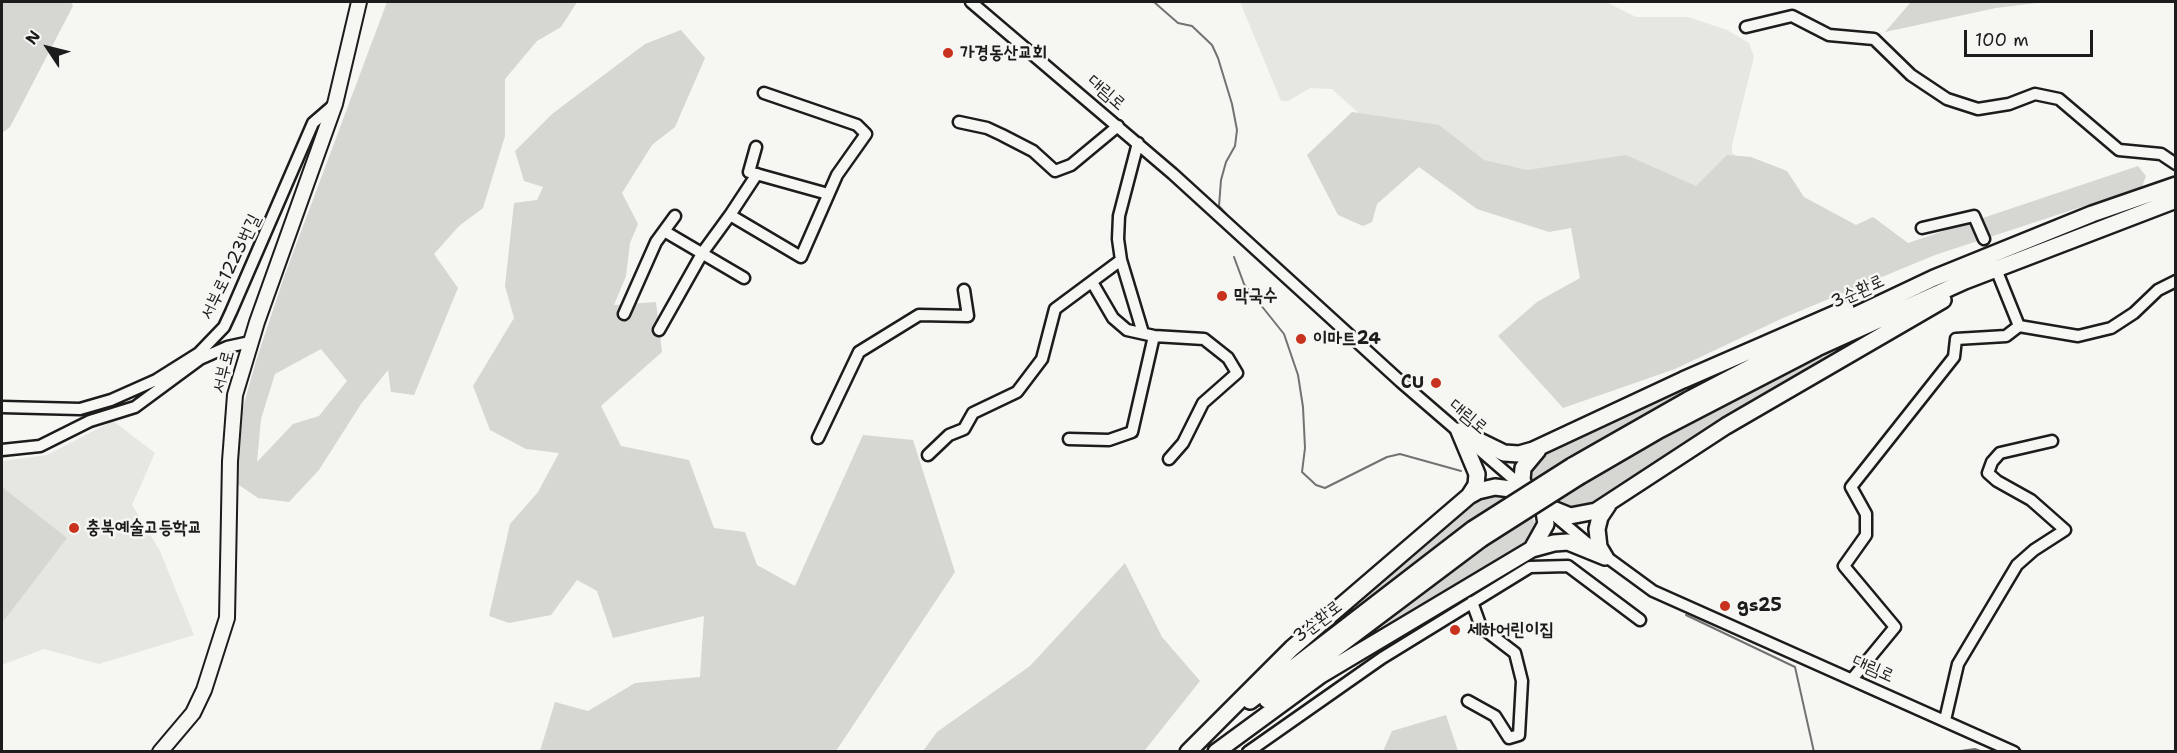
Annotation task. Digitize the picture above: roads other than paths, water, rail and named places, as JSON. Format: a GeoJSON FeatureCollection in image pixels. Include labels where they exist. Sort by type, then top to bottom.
{"type":"FeatureCollection","features":[{"type":"Feature","properties":{"kind":"highway","name":"3순환로"},"geometry":{"type":"LineString","coordinates":[[1576,471],[1805,339],[1934,278],[2053,230],[2173,193]]}},
{"type":"Feature","properties":{"kind":"highway","name":"3순환로"},"geometry":{"type":"LineString","coordinates":[[1576,471],[1807,353],[2173,193]]}},
{"type":"Feature","properties":{"kind":"highway"},"geometry":{"type":"LineString","coordinates":[[1459,432],[1504,453],[1524,453],[1813,322],[2053,230]]}},
{"type":"Feature","properties":{"kind":"highway"},"geometry":{"type":"LineString","coordinates":[[1543,505],[1558,513],[1576,516],[1596,511],[1725,426],[1999,270]]}},
{"type":"Feature","properties":{"kind":"highway"},"geometry":{"type":"LineString","coordinates":[[1459,432],[1477,474],[1476,485],[1469,496]]}},
{"type":"Feature","properties":{"kind":"highway"},"geometry":{"type":"LineString","coordinates":[[1527,491],[1522,480],[1523,468],[1531,456],[1543,446]]}},
{"type":"Feature","properties":{"kind":"highway"},"geometry":{"type":"LineString","coordinates":[[1477,534],[1576,471]]}},
{"type":"Feature","properties":{"kind":"highway"},"geometry":{"type":"LineString","coordinates":[[1189,752],[1292,648],[1469,496],[1478,490],[1495,486],[1527,491]]}},
{"type":"Feature","properties":{"kind":"highway"},"geometry":{"type":"LineString","coordinates":[[1605,557],[1599,547],[1597,529],[1600,517],[1609,503]]}},
{"type":"Feature","properties":{"kind":"highway"},"geometry":{"type":"LineString","coordinates":[[1532,549],[1546,524],[1543,505]]}},
{"type":"Feature","properties":{"kind":"highway","name":"3순환로"},"geometry":{"type":"LineString","coordinates":[[1189,752],[1287,670],[1477,534]]}},
{"type":"Feature","properties":{"kind":"highway","name":"3순환로"},"geometry":{"type":"LineString","coordinates":[[1209,752],[1305,670],[1477,534]]}},
{"type":"Feature","properties":{"kind":"highway"},"geometry":{"type":"LineString","coordinates":[[1216,752],[1321,675],[1532,549],[1568,542],[1605,557]]}},
{"type":"Feature","properties":{"kind":"main road","name":"서부로"},"geometry":{"type":"LineString","coordinates":[[160,752],[192,713],[204,690],[227,618],[232,424],[236,395],[250,342],[335,104],[359,2]]}},
{"type":"Feature","properties":{"kind":"street","name":"대림로"},"geometry":{"type":"LineString","coordinates":[[971,2],[1138,143],[1459,432],[1605,557],[1653,591],[2014,752]]}},
{"type":"Feature","properties":{"kind":"street"},"geometry":{"type":"LineString","coordinates":[[1746,27],[1792,16],[1829,34],[1874,39],[1911,75],[1947,99],[1978,109],[2008,104],[2035,94],[2059,99],[2119,150],[2161,154],[2175,164]]}},
{"type":"Feature","properties":{"kind":"street"},"geometry":{"type":"LineString","coordinates":[[730,215],[801,257],[837,175],[866,134],[857,125],[764,93]]}},
{"type":"Feature","properties":{"kind":"street","name":"서부로1223번길"},"geometry":{"type":"LineString","coordinates":[[2,406],[80,409],[160,384],[199,353],[224,327],[313,123],[335,104]]}},
{"type":"Feature","properties":{"kind":"street"},"geometry":{"type":"LineString","coordinates":[[959,122],[987,128],[1002,135],[1033,152],[1055,171],[1071,165],[1118,126]]}},
{"type":"Feature","properties":{"kind":"street"},"geometry":{"type":"LineString","coordinates":[[1138,143],[1119,216],[1118,239],[1121,260],[1143,333]]}},
{"type":"Feature","properties":{"kind":"street"},"geometry":{"type":"LineString","coordinates":[[756,147],[749,172],[828,194]]}},
{"type":"Feature","properties":{"kind":"street"},"geometry":{"type":"LineString","coordinates":[[659,330],[703,252],[757,174]]}},
{"type":"Feature","properties":{"kind":"street"},"geometry":{"type":"LineString","coordinates":[[624,314],[656,242],[675,216]]}},
{"type":"Feature","properties":{"kind":"street"},"geometry":{"type":"LineString","coordinates":[[1922,228],[1974,216],[1984,239]]}},
{"type":"Feature","properties":{"kind":"street"},"geometry":{"type":"LineString","coordinates":[[664,231],[744,278]]}},
{"type":"Feature","properties":{"kind":"street"},"geometry":{"type":"LineString","coordinates":[[928,454],[949,435],[964,429],[973,413],[1017,392],[1042,359],[1055,309],[1121,260]]}},
{"type":"Feature","properties":{"kind":"street"},"geometry":{"type":"LineString","coordinates":[[1999,270],[2019,326]]}},
{"type":"Feature","properties":{"kind":"street"},"geometry":{"type":"LineString","coordinates":[[1852,678],[1895,627],[1844,566],[1866,535],[1866,514],[1851,487],[1954,357],[1956,339],[2006,336],[2019,326],[2079,336],[2111,328],[2134,313],[2158,290],[2175,281]]}},
{"type":"Feature","properties":{"kind":"street"},"geometry":{"type":"LineString","coordinates":[[1092,282],[1113,318],[1127,330],[1154,336],[1204,339],[1228,358],[1237,373],[1203,403],[1184,443],[1169,459]]}},
{"type":"Feature","properties":{"kind":"street"},"geometry":{"type":"LineString","coordinates":[[818,438],[859,352],[919,315],[968,316],[964,290]]}},
{"type":"Feature","properties":{"kind":"street"},"geometry":{"type":"LineString","coordinates":[[1070,439],[1109,440],[1132,432],[1154,336]]}},
{"type":"Feature","properties":{"kind":"street"},"geometry":{"type":"LineString","coordinates":[[2,450],[40,446],[90,422],[135,407],[160,384],[200,359],[227,347],[250,342]]}},
{"type":"Feature","properties":{"kind":"street"},"geometry":{"type":"LineString","coordinates":[[1945,720],[1958,664],[2017,566],[2034,550],[2066,530],[2031,500],[1997,481],[1988,473],[1992,462],[2000,453],[2052,441]]}},
{"type":"Feature","properties":{"kind":"street"},"geometry":{"type":"LineString","coordinates":[[1248,752],[1382,658],[1530,567],[1568,566],[1640,620]]}},
{"type":"Feature","properties":{"kind":"street"},"geometry":{"type":"LineString","coordinates":[[1468,701],[1495,716],[1509,738],[1519,735],[1522,681],[1515,653],[1481,627],[1472,602]]}},
{"type":"Feature","properties":{"kind":"waterway"},"geometry":{"type":"LineString","coordinates":[[1154,2],[1178,23],[1192,26],[1212,45],[1218,58],[1237,130],[1235,146],[1226,162],[1221,180],[1219,206],[1227,215]]}},
{"type":"Feature","properties":{"kind":"waterway"},"geometry":{"type":"LineString","coordinates":[[1234,257],[1244,284],[1284,334],[1298,375],[1303,407],[1305,448],[1302,472],[1316,485],[1325,488],[1387,457],[1400,454],[1461,471]]}},
{"type":"Feature","properties":{"kind":"waterway"},"geometry":{"type":"LineString","coordinates":[[1686,615],[1795,667],[1814,752]]}},
{"type":"Feature","properties":{"kind":"waterway"},"geometry":{"type":"LineString","coordinates":[[1953,752],[1975,749],[1983,752]]}},
{"type":"Feature","properties":{"kind":"place","name":"가경동산교회"},"geometry":{"type":"Point","coordinates":[948,53]}},
{"type":"Feature","properties":{"kind":"place","name":"막국수"},"geometry":{"type":"Point","coordinates":[1222,296]}},
{"type":"Feature","properties":{"kind":"place","name":"이마트24"},"geometry":{"type":"Point","coordinates":[1301,339]}},
{"type":"Feature","properties":{"kind":"place","name":"CU"},"geometry":{"type":"Point","coordinates":[1436,383]}},
{"type":"Feature","properties":{"kind":"place","name":"충북예술고등학교"},"geometry":{"type":"Point","coordinates":[74,528]}},
{"type":"Feature","properties":{"kind":"place","name":"gs25"},"geometry":{"type":"Point","coordinates":[1725,606]}},
{"type":"Feature","properties":{"kind":"place","name":"세하어린이집"},"geometry":{"type":"Point","coordinates":[1455,630]}}]}
